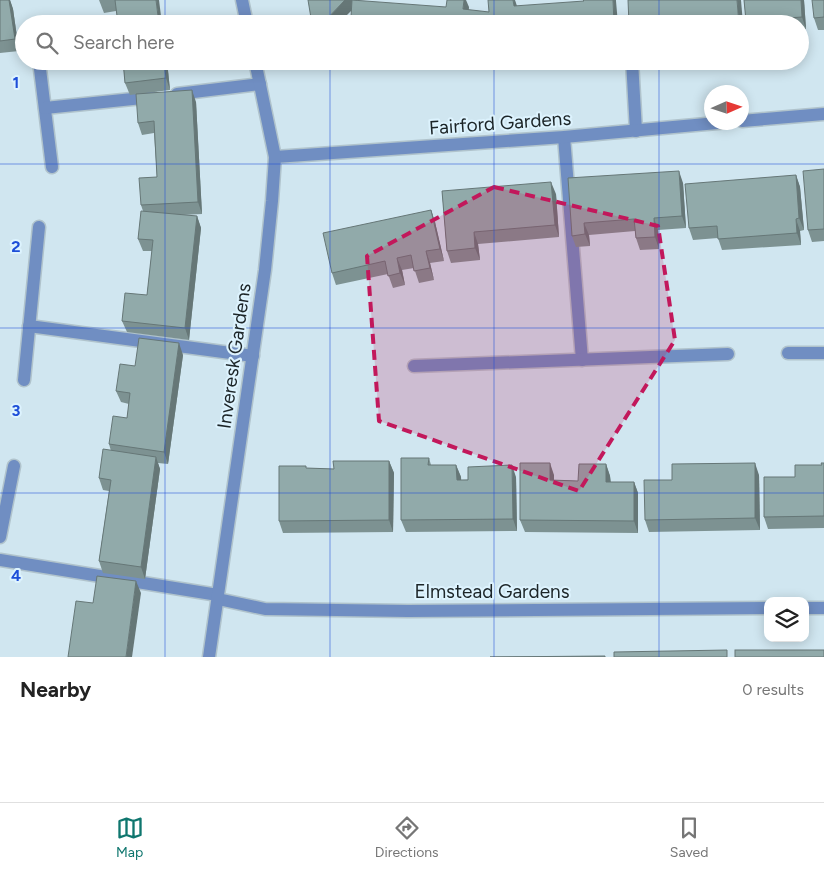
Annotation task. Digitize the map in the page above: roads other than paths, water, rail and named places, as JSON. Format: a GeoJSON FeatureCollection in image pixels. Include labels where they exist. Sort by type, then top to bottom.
{"type":"FeatureCollection","features":[{"type":"Feature","properties":{"kind":"street"},"geometry":{"type":"LineString","coordinates":[[242,0],[245,15]]}},
{"type":"Feature","properties":{"kind":"street"},"geometry":{"type":"LineString","coordinates":[[40,70],[52,167]]}},
{"type":"Feature","properties":{"kind":"street","name":"Inveresk Gardens"},"geometry":{"type":"LineString","coordinates":[[208,657],[265,270],[275,157],[257,70]]}},
{"type":"Feature","properties":{"kind":"street"},"geometry":{"type":"LineString","coordinates":[[633,70],[636,131]]}},
{"type":"Feature","properties":{"kind":"street"},"geometry":{"type":"LineString","coordinates":[[45,108],[260,84]]}},
{"type":"Feature","properties":{"kind":"street"},"geometry":{"type":"LineString","coordinates":[[749,120],[824,114]]}},
{"type":"Feature","properties":{"kind":"street","name":"Fairford Gardens"},"geometry":{"type":"LineString","coordinates":[[275,157],[564,137],[704,124]]}},
{"type":"Feature","properties":{"kind":"street"},"geometry":{"type":"LineString","coordinates":[[564,137],[582,360]]}},
{"type":"Feature","properties":{"kind":"street"},"geometry":{"type":"LineString","coordinates":[[24,380],[39,227]]}},
{"type":"Feature","properties":{"kind":"street"},"geometry":{"type":"LineString","coordinates":[[29,326],[253,356]]}},
{"type":"Feature","properties":{"kind":"street"},"geometry":{"type":"LineString","coordinates":[[788,354],[824,353]]}},
{"type":"Feature","properties":{"kind":"street"},"geometry":{"type":"LineString","coordinates":[[414,366],[728,354]]}},
{"type":"Feature","properties":{"kind":"street"},"geometry":{"type":"LineString","coordinates":[[0,537],[14,466]]}},
{"type":"Feature","properties":{"kind":"street","name":"Elmstead Gardens"},"geometry":{"type":"LineString","coordinates":[[0,560],[218,597],[265,609],[408,611],[764,608]]}},
{"type":"Feature","properties":{"kind":"street"},"geometry":{"type":"LineString","coordinates":[[809,608],[824,608]]}}]}
